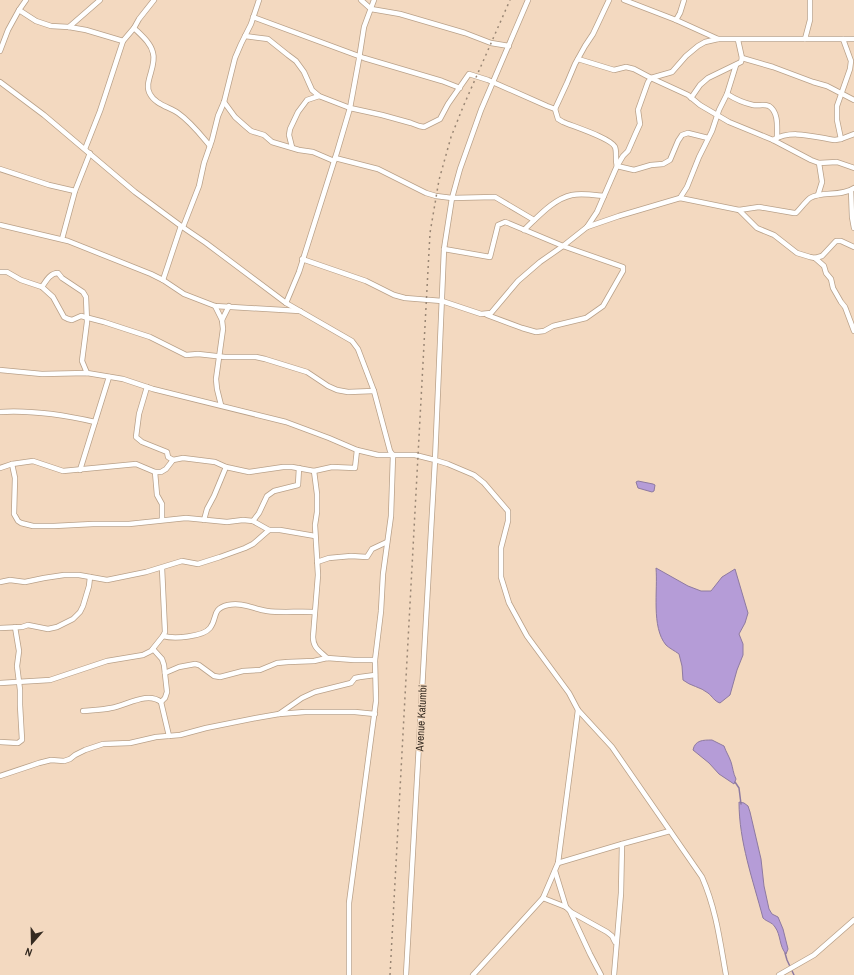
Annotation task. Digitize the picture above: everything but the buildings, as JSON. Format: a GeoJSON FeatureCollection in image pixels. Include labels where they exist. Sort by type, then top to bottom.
{"type":"FeatureCollection","features":[{"type":"Feature","properties":{"kind":"street"},"geometry":{"type":"LineString","coordinates":[[0,51],[8,30],[26,0]]}},
{"type":"Feature","properties":{"kind":"street"},"geometry":{"type":"LineString","coordinates":[[69,26],[100,0]]}},
{"type":"Feature","properties":{"kind":"street"},"geometry":{"type":"LineString","coordinates":[[85,149],[100,111],[123,41],[154,0]]}},
{"type":"Feature","properties":{"kind":"street"},"geometry":{"type":"LineString","coordinates":[[163,280],[182,227],[193,204],[218,116],[224,102],[232,68],[259,0]]}},
{"type":"Feature","properties":{"kind":"street"},"geometry":{"type":"LineString","coordinates":[[361,0],[371,9],[400,14],[491,43],[509,46]]}},
{"type":"Feature","properties":{"kind":"street"},"geometry":{"type":"LineString","coordinates":[[286,303],[299,272],[335,160],[350,108],[364,27],[374,0]]}},
{"type":"Feature","properties":{"kind":"street","name":"Avenue Katumbi"},"geometry":{"type":"LineString","coordinates":[[406,975],[435,460],[444,249],[452,198],[466,152],[528,0]]}},
{"type":"Feature","properties":{"kind":"street"},"geometry":{"type":"LineString","coordinates":[[609,0],[595,30],[578,59],[555,108],[558,119],[613,144],[615,147],[615,160],[617,166]]}},
{"type":"Feature","properties":{"kind":"street"},"geometry":{"type":"LineString","coordinates":[[624,0],[676,20],[718,39]]}},
{"type":"Feature","properties":{"kind":"street"},"geometry":{"type":"LineString","coordinates":[[676,20],[684,0]]}},
{"type":"Feature","properties":{"kind":"street"},"geometry":{"type":"LineString","coordinates":[[805,39],[810,20],[810,0]]}},
{"type":"Feature","properties":{"kind":"street"},"geometry":{"type":"LineString","coordinates":[[19,10],[36,21],[51,26],[69,26],[123,41]]}},
{"type":"Feature","properties":{"kind":"street"},"geometry":{"type":"LineString","coordinates":[[253,17],[360,57],[442,81],[460,88]]}},
{"type":"Feature","properties":{"kind":"street"},"geometry":{"type":"LineString","coordinates":[[134,28],[146,40],[153,52],[154,64],[148,82],[148,93],[153,99],[177,112],[192,124],[210,146]]}},
{"type":"Feature","properties":{"kind":"street"},"geometry":{"type":"LineString","coordinates":[[245,36],[268,39],[288,54],[296,61],[304,72],[312,90],[319,96],[350,108],[419,126],[424,127],[440,119],[448,104],[469,74],[477,75],[547,106],[555,108]]}},
{"type":"Feature","properties":{"kind":"street"},"geometry":{"type":"LineString","coordinates":[[588,227],[597,212],[617,166],[628,151],[640,124],[638,110],[643,93],[651,78],[670,74],[686,56],[698,46],[705,42],[718,39],[854,39]]}},
{"type":"Feature","properties":{"kind":"street"},"geometry":{"type":"LineString","coordinates":[[840,140],[836,106],[850,69],[851,61],[843,39]]}},
{"type":"Feature","properties":{"kind":"street"},"geometry":{"type":"LineString","coordinates":[[738,40],[741,60]]}},
{"type":"Feature","properties":{"kind":"street"},"geometry":{"type":"LineString","coordinates":[[578,59],[614,70],[626,67],[634,69],[691,98],[700,105],[730,122],[775,139],[803,157],[819,163],[837,162],[854,168]]}},
{"type":"Feature","properties":{"kind":"street"},"geometry":{"type":"LineString","coordinates":[[691,98],[700,85],[708,78],[736,65],[741,60],[749,60],[827,86],[854,100]]}},
{"type":"Feature","properties":{"kind":"street"},"geometry":{"type":"LineString","coordinates":[[680,198],[687,187],[727,94],[736,65]]}},
{"type":"Feature","properties":{"kind":"street"},"geometry":{"type":"LineString","coordinates":[[0,82],[44,115],[135,192],[286,303],[352,341],[358,349],[374,391],[390,451],[393,455],[391,516],[375,660],[376,701],[349,903],[350,975]]}},
{"type":"Feature","properties":{"kind":"street"},"geometry":{"type":"LineString","coordinates":[[727,94],[737,100],[754,105],[768,106],[773,110],[776,114],[777,122],[775,139]]}},
{"type":"Feature","properties":{"kind":"street"},"geometry":{"type":"LineString","coordinates":[[292,147],[289,135],[290,129],[298,112],[308,100],[319,96]]}},
{"type":"Feature","properties":{"kind":"street"},"geometry":{"type":"LineString","coordinates":[[224,102],[235,117],[251,131],[264,135],[272,142],[299,150],[313,152],[335,160],[378,169],[426,193],[452,198],[495,197],[534,220]]}},
{"type":"Feature","properties":{"kind":"street"},"geometry":{"type":"LineString","coordinates":[[617,166],[634,170],[651,165],[663,164],[670,160],[682,135],[688,133],[708,138]]}},
{"type":"Feature","properties":{"kind":"street"},"geometry":{"type":"LineString","coordinates":[[775,139],[798,134],[840,140],[854,134]]}},
{"type":"Feature","properties":{"kind":"street"},"geometry":{"type":"LineString","coordinates":[[62,239],[75,191],[90,153]]}},
{"type":"Feature","properties":{"kind":"street"},"geometry":{"type":"LineString","coordinates":[[818,195],[822,182],[819,163]]}},
{"type":"Feature","properties":{"kind":"street"},"geometry":{"type":"LineString","coordinates":[[0,169],[49,185],[75,191]]}},
{"type":"Feature","properties":{"kind":"street"},"geometry":{"type":"LineString","coordinates":[[486,314],[491,313],[518,281],[540,262],[588,227],[680,198],[738,210],[759,207],[794,213],[808,199],[818,195],[834,194],[853,189],[852,217],[854,228]]}},
{"type":"Feature","properties":{"kind":"street"},"geometry":{"type":"LineString","coordinates":[[524,230],[550,206],[567,197],[580,194],[604,196]]}},
{"type":"Feature","properties":{"kind":"street"},"geometry":{"type":"LineString","coordinates":[[738,210],[756,228],[774,235],[797,253],[815,258],[824,266],[840,302],[846,307],[854,331]]}},
{"type":"Feature","properties":{"kind":"street"},"geometry":{"type":"LineString","coordinates":[[302,259],[366,281],[394,295],[405,298],[442,301],[481,314],[486,314],[536,332],[586,318],[602,306],[623,271],[623,268],[504,222],[498,225],[490,257],[444,249]]}},
{"type":"Feature","properties":{"kind":"street"},"geometry":{"type":"LineString","coordinates":[[0,225],[62,239],[120,261],[163,280],[184,294],[215,306],[301,311]]}},
{"type":"Feature","properties":{"kind":"street"},"geometry":{"type":"LineString","coordinates":[[815,258],[826,253],[836,241],[854,247]]}},
{"type":"Feature","properties":{"kind":"street"},"geometry":{"type":"LineString","coordinates":[[0,272],[7,272],[22,280],[42,287],[53,297],[64,317],[72,320],[81,316],[150,337],[186,355],[198,354],[265,359],[307,372],[328,386],[338,390],[348,392],[374,391]]}},
{"type":"Feature","properties":{"kind":"street"},"geometry":{"type":"LineString","coordinates":[[42,287],[50,276],[54,273],[58,273],[62,278],[83,292],[86,297],[86,341],[82,361],[87,374]]}},
{"type":"Feature","properties":{"kind":"street"},"geometry":{"type":"LineString","coordinates":[[215,306],[222,320],[223,329],[216,379],[221,405]]}},
{"type":"Feature","properties":{"kind":"street"},"geometry":{"type":"LineString","coordinates":[[222,320],[229,306]]}},
{"type":"Feature","properties":{"kind":"street"},"geometry":{"type":"LineString","coordinates":[[0,370],[42,374],[87,374],[123,380],[286,422],[358,450],[378,455],[415,455],[435,460],[474,475],[484,483],[508,511],[508,521],[501,548],[500,560],[501,577],[509,603],[526,636],[569,693],[578,710],[612,747],[702,877],[710,894],[717,923],[726,975]]}},
{"type":"Feature","properties":{"kind":"street"},"geometry":{"type":"LineString","coordinates":[[80,470],[109,378]]}},
{"type":"Feature","properties":{"kind":"street"},"geometry":{"type":"LineString","coordinates":[[146,387],[139,414],[136,437],[142,442],[167,452],[168,457],[173,460]]}},
{"type":"Feature","properties":{"kind":"street"},"geometry":{"type":"LineString","coordinates":[[0,412],[50,414],[95,422]]}},
{"type":"Feature","properties":{"kind":"street"},"geometry":{"type":"LineString","coordinates":[[0,468],[12,464],[33,461],[63,471],[136,464],[156,472],[161,472],[166,469],[173,460],[183,458],[215,462],[226,467],[249,472],[283,467],[314,471],[332,467],[356,468],[358,450]]}},
{"type":"Feature","properties":{"kind":"street"},"geometry":{"type":"LineString","coordinates":[[12,464],[15,478],[14,514],[21,523],[33,526],[135,524],[179,518],[227,522],[243,520],[253,521],[269,530],[315,536]]}},
{"type":"Feature","properties":{"kind":"street"},"geometry":{"type":"LineString","coordinates":[[204,520],[226,467]]}},
{"type":"Feature","properties":{"kind":"street"},"geometry":{"type":"LineString","coordinates":[[253,521],[267,496],[274,491],[298,485],[299,468]]}},
{"type":"Feature","properties":{"kind":"street"},"geometry":{"type":"LineString","coordinates":[[314,471],[317,512],[315,536],[318,575],[314,612],[313,644],[316,649],[327,658]]}},
{"type":"Feature","properties":{"kind":"street"},"geometry":{"type":"LineString","coordinates":[[156,472],[157,495],[162,504],[162,520]]}},
{"type":"Feature","properties":{"kind":"street"},"geometry":{"type":"LineString","coordinates":[[0,582],[10,580],[25,582],[64,575],[79,575],[107,580],[162,568],[182,561],[198,564],[253,544],[269,530]]}},
{"type":"Feature","properties":{"kind":"street"},"geometry":{"type":"LineString","coordinates":[[317,562],[329,558],[351,556],[367,557],[372,549],[387,542]]}},
{"type":"Feature","properties":{"kind":"street"},"geometry":{"type":"LineString","coordinates":[[0,683],[50,680],[107,661],[144,655],[153,648],[163,636],[166,625],[162,568]]}},
{"type":"Feature","properties":{"kind":"street"},"geometry":{"type":"LineString","coordinates":[[0,628],[28,625],[48,629],[57,627],[73,619],[80,612],[83,606],[90,578]]}},
{"type":"Feature","properties":{"kind":"street"},"geometry":{"type":"LineString","coordinates":[[163,636],[171,638],[203,633],[209,630],[212,626],[218,609],[236,604],[269,612],[314,612]]}},
{"type":"Feature","properties":{"kind":"street"},"geometry":{"type":"LineString","coordinates":[[0,742],[18,743],[22,740],[17,666],[19,651],[15,627]]}},
{"type":"Feature","properties":{"kind":"street"},"geometry":{"type":"LineString","coordinates":[[153,648],[162,659],[165,673],[167,692],[165,698],[161,702]]}},
{"type":"Feature","properties":{"kind":"street"},"geometry":{"type":"LineString","coordinates":[[165,673],[179,667],[195,664],[199,665],[214,676],[220,677],[243,671],[260,670],[277,663],[314,661],[327,658],[375,660]]}},
{"type":"Feature","properties":{"kind":"street"},"geometry":{"type":"LineString","coordinates":[[279,714],[302,698],[314,692],[351,683],[356,678],[375,675]]}},
{"type":"Feature","properties":{"kind":"street"},"geometry":{"type":"LineString","coordinates":[[83,710],[102,710],[148,697],[155,698],[161,702],[169,736]]}},
{"type":"Feature","properties":{"kind":"street"},"geometry":{"type":"LineString","coordinates":[[473,975],[543,898],[555,871],[558,863],[578,710]]}},
{"type":"Feature","properties":{"kind":"street"},"geometry":{"type":"LineString","coordinates":[[0,776],[39,762],[51,760],[64,761],[85,750],[103,744],[130,743],[156,737],[180,735],[222,724],[279,714],[355,712],[374,714]]}},
{"type":"Feature","properties":{"kind":"street"},"geometry":{"type":"LineString","coordinates":[[558,863],[670,831]]}},
{"type":"Feature","properties":{"kind":"street"},"geometry":{"type":"LineString","coordinates":[[614,975],[621,893],[622,844]]}},
{"type":"Feature","properties":{"kind":"street"},"geometry":{"type":"LineString","coordinates":[[555,871],[566,907]]}},
{"type":"Feature","properties":{"kind":"street"},"geometry":{"type":"LineString","coordinates":[[543,898],[566,907],[570,911],[607,932],[612,936],[616,944]]}},
{"type":"Feature","properties":{"kind":"street"},"geometry":{"type":"LineString","coordinates":[[570,911],[601,975]]}},
{"type":"Feature","properties":{"kind":"street"},"geometry":{"type":"LineString","coordinates":[[779,975],[814,956],[854,920]]}},
{"type":"Feature","properties":{"kind":"shaded area"},"geometry":{"type":"Polygon","coordinates":[[[638,481],[655,485],[654,491],[652,492],[638,488],[636,482],[638,481]]]}},
{"type":"Feature","properties":{"kind":"shaded area"},"geometry":{"type":"Polygon","coordinates":[[[656,568],[688,586],[701,591],[711,591],[722,577],[735,569],[748,613],[739,634],[743,644],[743,655],[730,695],[720,703],[710,694],[683,680],[679,654],[666,645],[661,637],[658,628],[656,608],[656,568]]]}},
{"type":"Feature","properties":{"kind":"shaded area"},"geometry":{"type":"Polygon","coordinates":[[[712,740],[724,746],[736,779],[734,784],[719,774],[709,763],[693,750],[698,742],[712,740]]]}},
{"type":"Feature","properties":{"kind":"shaded area"},"geometry":{"type":"Polygon","coordinates":[[[739,802],[748,806],[750,812],[761,859],[764,886],[769,909],[772,914],[778,917],[783,929],[788,949],[786,954],[782,948],[775,927],[763,918],[741,832],[739,802]]]}},
{"type":"Feature","properties":{"kind":"waterway"},"geometry":{"type":"LineString","coordinates":[[735,782],[739,788],[741,804]]}},
{"type":"Feature","properties":{"kind":"waterway"},"geometry":{"type":"LineString","coordinates":[[785,953],[794,975]]}},
{"type":"Feature","properties":{"kind":"railway"},"geometry":{"type":"LineString","coordinates":[[390,975],[430,233],[439,180],[451,137],[510,0]]}}]}
